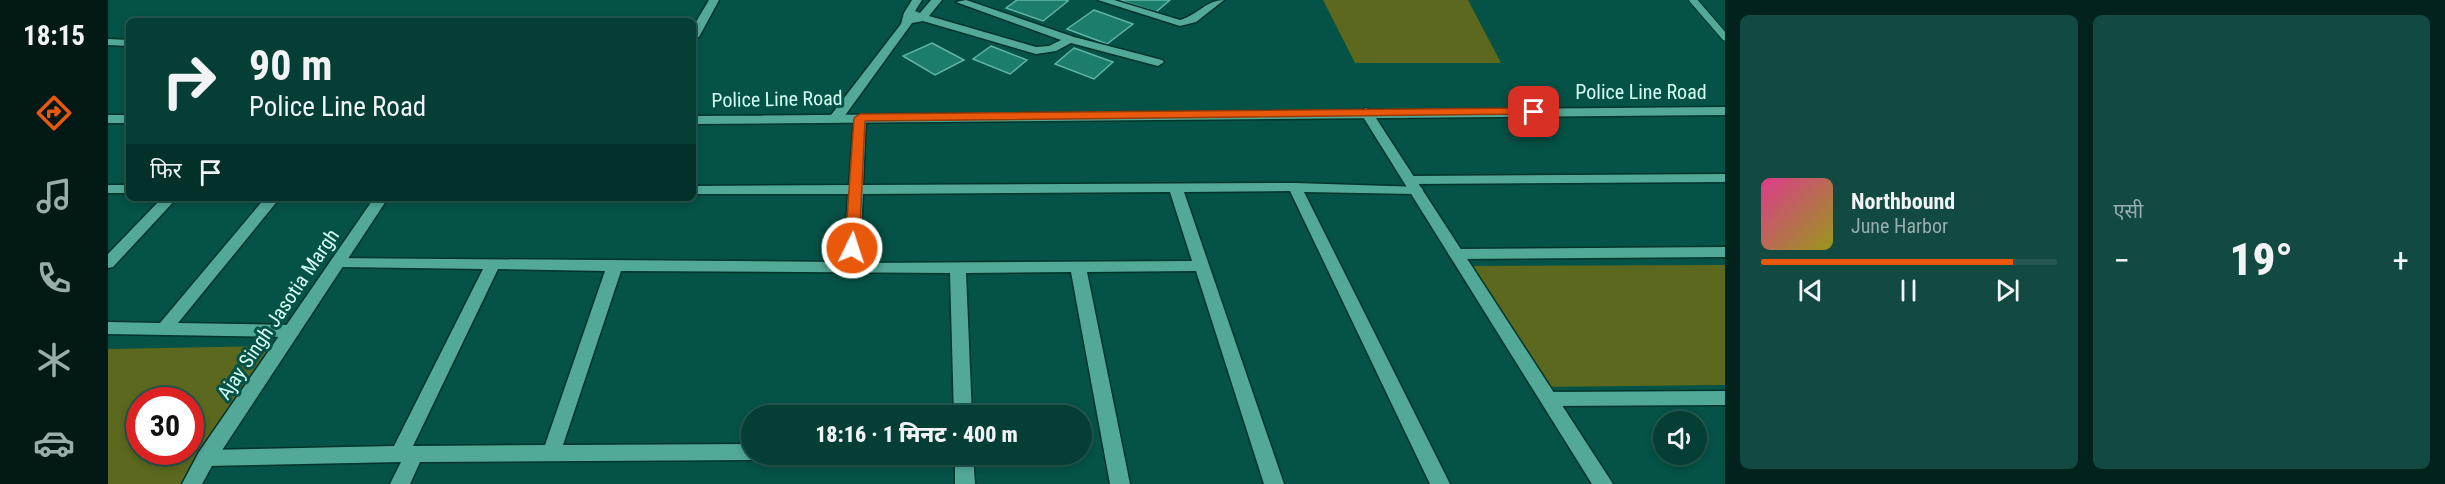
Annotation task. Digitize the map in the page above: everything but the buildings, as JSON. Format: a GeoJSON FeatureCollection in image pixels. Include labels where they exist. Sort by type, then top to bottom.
{"type":"FeatureCollection","features":[{"type":"Feature","properties":{"kind":"street"},"geometry":{"type":"LineString","coordinates":[[696,29],[714,0]]}},
{"type":"Feature","properties":{"kind":"street"},"geometry":{"type":"LineString","coordinates":[[836,118],[908,18],[917,0]]}},
{"type":"Feature","properties":{"kind":"street"},"geometry":{"type":"LineString","coordinates":[[922,17],[937,0]]}},
{"type":"Feature","properties":{"kind":"street"},"geometry":{"type":"LineString","coordinates":[[1103,0],[1179,24],[1192,20],[1219,0]]}},
{"type":"Feature","properties":{"kind":"street"},"geometry":{"type":"LineString","coordinates":[[962,2],[1070,39],[1158,62]]}},
{"type":"Feature","properties":{"kind":"street"},"geometry":{"type":"LineString","coordinates":[[908,18],[922,17],[1036,51],[1052,49],[1070,39]]}},
{"type":"Feature","properties":{"kind":"street"},"geometry":{"type":"LineString","coordinates":[[108,42],[126,44]]}},
{"type":"Feature","properties":{"kind":"street","name":"Police Line Road"},"geometry":{"type":"LineString","coordinates":[[696,120],[1366,112],[1725,111]]}},
{"type":"Feature","properties":{"kind":"street"},"geometry":{"type":"LineString","coordinates":[[1366,112],[1603,484]]}},
{"type":"Feature","properties":{"kind":"street"},"geometry":{"type":"LineString","coordinates":[[851,268],[860,118]]}},
{"type":"Feature","properties":{"kind":"street"},"geometry":{"type":"LineString","coordinates":[[108,119],[126,119]]}},
{"type":"Feature","properties":{"kind":"street"},"geometry":{"type":"LineString","coordinates":[[696,190],[1295,187],[1725,178]]}},
{"type":"Feature","properties":{"kind":"street"},"geometry":{"type":"LineString","coordinates":[[1295,187],[1440,484]]}},
{"type":"Feature","properties":{"kind":"street"},"geometry":{"type":"LineString","coordinates":[[1176,188],[1274,484]]}},
{"type":"Feature","properties":{"kind":"street"},"geometry":{"type":"LineString","coordinates":[[108,189],[126,189]]}},
{"type":"Feature","properties":{"kind":"street"},"geometry":{"type":"LineString","coordinates":[[108,263],[167,201]]}},
{"type":"Feature","properties":{"kind":"street"},"geometry":{"type":"LineString","coordinates":[[164,329],[271,201]]}},
{"type":"Feature","properties":{"kind":"street","name":"Ajay Singh Jasotia Margh"},"geometry":{"type":"LineString","coordinates":[[192,484],[206,458],[379,201]]}},
{"type":"Feature","properties":{"kind":"street"},"geometry":{"type":"LineString","coordinates":[[1456,254],[1725,252]]}},
{"type":"Feature","properties":{"kind":"street"},"geometry":{"type":"LineString","coordinates":[[338,262],[851,268],[1202,266]]}},
{"type":"Feature","properties":{"kind":"street"},"geometry":{"type":"LineString","coordinates":[[400,484],[407,454],[493,264]]}},
{"type":"Feature","properties":{"kind":"street"},"geometry":{"type":"LineString","coordinates":[[551,454],[615,265]]}},
{"type":"Feature","properties":{"kind":"street"},"geometry":{"type":"LineString","coordinates":[[958,266],[963,405]]}},
{"type":"Feature","properties":{"kind":"street"},"geometry":{"type":"LineString","coordinates":[[1078,267],[1120,484]]}},
{"type":"Feature","properties":{"kind":"street"},"geometry":{"type":"LineString","coordinates":[[108,328],[292,331]]}},
{"type":"Feature","properties":{"kind":"street"},"geometry":{"type":"LineString","coordinates":[[1549,399],[1725,398]]}},
{"type":"Feature","properties":{"kind":"street"},"geometry":{"type":"LineString","coordinates":[[206,458],[407,454],[741,453]]}},
{"type":"Feature","properties":{"kind":"street"},"geometry":{"type":"LineString","coordinates":[[964,465],[965,484]]}},
{"type":"Feature","properties":{"kind":"lane"},"geometry":{"type":"LineString","coordinates":[[1692,0],[1725,37]]}},
{"type":"Feature","properties":{"kind":"green space"},"geometry":{"type":"Polygon","coordinates":[[[1323,0],[1468,0],[1501,63],[1355,63],[1323,0]]]}},
{"type":"Feature","properties":{"kind":"green space"},"geometry":{"type":"Polygon","coordinates":[[[1725,265],[1725,385],[1538,387],[1464,266],[1725,265]]]}},
{"type":"Feature","properties":{"kind":"green space"},"geometry":{"type":"Polygon","coordinates":[[[276,346],[204,455],[204,387],[126,387],[126,465],[198,465],[185,484],[108,484],[108,349],[276,346]]]}},
{"type":"Feature","properties":{"kind":"route"},"geometry":{"type":"LineString","coordinates":[[852,248],[860,118],[1534,112]]}}]}
